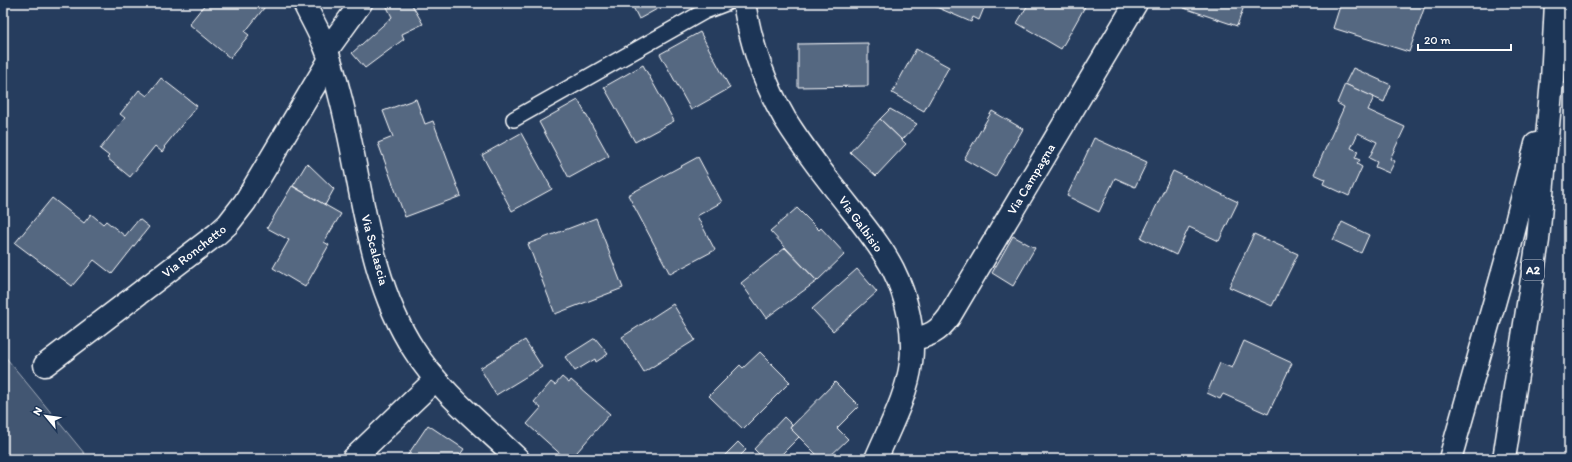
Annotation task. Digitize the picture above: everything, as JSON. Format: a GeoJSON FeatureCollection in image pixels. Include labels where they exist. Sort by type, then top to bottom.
{"type":"FeatureCollection","features":[{"type":"Feature","properties":{"kind":"main road","name":"Via Scalascia"},"geometry":{"type":"LineString","coordinates":[[304,3],[328,55],[340,96],[373,248],[383,283],[396,316],[413,350],[435,380],[518,459]]}},
{"type":"Feature","properties":{"kind":"main road","name":"Via Ronchetto"},"geometry":{"type":"LineString","coordinates":[[45,365],[217,234],[228,224],[245,202],[328,55],[361,3]]}},
{"type":"Feature","properties":{"kind":"main road","name":"Via Galbisio"},"geometry":{"type":"LineString","coordinates":[[744,3],[748,26],[758,60],[769,88],[785,118],[811,158],[866,228],[893,269],[909,316],[912,339],[911,362],[905,388],[876,459]]}},
{"type":"Feature","properties":{"kind":"main road","name":"Via Campagna"},"geometry":{"type":"LineString","coordinates":[[912,339],[926,337],[942,326],[1136,3]]}},
{"type":"Feature","properties":{"kind":"main road","name":"A2"},"geometry":{"type":"LineString","coordinates":[[1504,459],[1538,240],[1552,80],[1556,3]]}},
{"type":"Feature","properties":{"kind":"main road","name":"A2"},"geometry":{"type":"LineString","coordinates":[[1450,459],[1508,254],[1552,80]]}},
{"type":"Feature","properties":{"kind":"main road"},"geometry":{"type":"LineString","coordinates":[[353,459],[435,380]]}},
{"type":"Feature","properties":{"kind":"lane"},"geometry":{"type":"LineString","coordinates":[[514,119],[705,11],[726,3]]}},
{"type":"Feature","properties":{"kind":"shaded area"},"geometry":{"type":"Polygon","coordinates":[[[3,354],[89,459],[3,459],[3,354]]]}},
{"type":"Feature","properties":{"kind":"building"},"geometry":{"type":"Polygon","coordinates":[[[206,3],[268,3],[245,32],[249,35],[230,58],[189,24],[206,3]]]}},
{"type":"Feature","properties":{"kind":"building"},"geometry":{"type":"Polygon","coordinates":[[[385,3],[411,3],[423,24],[402,34],[404,39],[365,68],[352,53],[392,17],[385,3]]]}},
{"type":"Feature","properties":{"kind":"building"},"geometry":{"type":"Polygon","coordinates":[[[631,3],[668,3],[639,19],[631,3]]]}},
{"type":"Feature","properties":{"kind":"building"},"geometry":{"type":"Polygon","coordinates":[[[927,3],[986,3],[979,20],[973,17],[971,22],[927,3]]]}},
{"type":"Feature","properties":{"kind":"building"},"geometry":{"type":"Polygon","coordinates":[[[1029,3],[1087,3],[1061,49],[1017,23],[1029,3]]]}},
{"type":"Feature","properties":{"kind":"building"},"geometry":{"type":"Polygon","coordinates":[[[1185,3],[1245,3],[1237,26],[1184,8],[1185,3]]]}},
{"type":"Feature","properties":{"kind":"building"},"geometry":{"type":"Polygon","coordinates":[[[1341,3],[1426,3],[1409,52],[1333,28],[1341,3]]]}},
{"type":"Feature","properties":{"kind":"building"},"geometry":{"type":"Polygon","coordinates":[[[700,32],[730,88],[691,110],[660,54],[700,32]]]}},
{"type":"Feature","properties":{"kind":"building"},"geometry":{"type":"Polygon","coordinates":[[[868,43],[868,86],[798,87],[798,44],[868,43]]]}},
{"type":"Feature","properties":{"kind":"building"},"geometry":{"type":"Polygon","coordinates":[[[916,49],[949,67],[924,111],[892,93],[916,49]]]}},
{"type":"Feature","properties":{"kind":"building"},"geometry":{"type":"Polygon","coordinates":[[[643,65],[674,121],[635,142],[604,87],[643,65]]]}},
{"type":"Feature","properties":{"kind":"building"},"geometry":{"type":"Polygon","coordinates":[[[1353,68],[1391,85],[1384,102],[1345,84],[1353,68]]]}},
{"type":"Feature","properties":{"kind":"building"},"geometry":{"type":"Polygon","coordinates":[[[161,78],[197,106],[164,147],[165,148],[162,152],[155,146],[130,177],[107,158],[109,156],[100,149],[125,118],[120,114],[139,90],[147,96],[161,78]]]}},
{"type":"Feature","properties":{"kind":"building"},"geometry":{"type":"Polygon","coordinates":[[[1345,84],[1374,97],[1368,110],[1405,127],[1390,159],[1395,161],[1389,173],[1375,167],[1377,162],[1369,158],[1377,142],[1358,133],[1351,148],[1358,151],[1355,158],[1360,160],[1357,164],[1362,167],[1349,196],[1323,184],[1325,179],[1314,174],[1344,107],[1337,103],[1345,84]]]}},
{"type":"Feature","properties":{"kind":"building"},"geometry":{"type":"Polygon","coordinates":[[[416,99],[425,124],[433,121],[461,196],[405,217],[378,143],[393,137],[383,111],[416,99]]]}},
{"type":"Feature","properties":{"kind":"building"},"geometry":{"type":"Polygon","coordinates":[[[578,100],[609,156],[569,178],[539,122],[578,100]]]}},
{"type":"Feature","properties":{"kind":"building"},"geometry":{"type":"Polygon","coordinates":[[[890,109],[917,124],[902,140],[880,119],[890,109]]]}},
{"type":"Feature","properties":{"kind":"building"},"geometry":{"type":"Polygon","coordinates":[[[992,111],[1023,129],[995,177],[964,159],[992,111]]]}},
{"type":"Feature","properties":{"kind":"building"},"geometry":{"type":"Polygon","coordinates":[[[880,119],[906,144],[876,176],[850,152],[880,119]]]}},
{"type":"Feature","properties":{"kind":"building"},"geometry":{"type":"Polygon","coordinates":[[[521,133],[552,189],[512,211],[482,155],[521,133]]]}},
{"type":"Feature","properties":{"kind":"building"},"geometry":{"type":"Polygon","coordinates":[[[1094,138],[1147,162],[1135,187],[1115,178],[1099,212],[1067,196],[1094,138]]]}},
{"type":"Feature","properties":{"kind":"building"},"geometry":{"type":"Polygon","coordinates":[[[698,157],[722,202],[697,216],[715,250],[670,274],[628,195],[698,157]]]}},
{"type":"Feature","properties":{"kind":"building"},"geometry":{"type":"Polygon","coordinates":[[[307,163],[334,189],[325,205],[293,186],[307,163]]]}},
{"type":"Feature","properties":{"kind":"building"},"geometry":{"type":"Polygon","coordinates":[[[1173,171],[1238,202],[1219,241],[1189,227],[1176,255],[1141,238],[1173,171]]]}},
{"type":"Feature","properties":{"kind":"building"},"geometry":{"type":"Polygon","coordinates":[[[292,186],[341,214],[324,242],[329,245],[305,287],[273,268],[289,240],[267,228],[292,186]]]}},
{"type":"Feature","properties":{"kind":"building"},"geometry":{"type":"Polygon","coordinates":[[[52,198],[84,223],[91,214],[103,224],[106,221],[125,236],[139,219],[149,227],[112,274],[94,260],[72,286],[15,243],[52,198]]]}},
{"type":"Feature","properties":{"kind":"building"},"geometry":{"type":"Polygon","coordinates":[[[797,208],[819,230],[821,228],[845,254],[817,281],[770,231],[797,208]]]}},
{"type":"Feature","properties":{"kind":"building"},"geometry":{"type":"Polygon","coordinates":[[[596,218],[623,288],[555,314],[528,244],[596,218]]]}},
{"type":"Feature","properties":{"kind":"building"},"geometry":{"type":"Polygon","coordinates":[[[1342,222],[1369,235],[1361,253],[1333,240],[1342,222]]]}},
{"type":"Feature","properties":{"kind":"building"},"geometry":{"type":"Polygon","coordinates":[[[1254,234],[1298,254],[1272,306],[1229,287],[1254,234]]]}},
{"type":"Feature","properties":{"kind":"building"},"geometry":{"type":"Polygon","coordinates":[[[1013,236],[1035,248],[1013,286],[992,273],[1013,236]]]}},
{"type":"Feature","properties":{"kind":"building"},"geometry":{"type":"Polygon","coordinates":[[[785,248],[817,281],[766,318],[741,283],[785,248]]]}},
{"type":"Feature","properties":{"kind":"building"},"geometry":{"type":"Polygon","coordinates":[[[857,269],[877,292],[833,331],[812,309],[857,269]]]}},
{"type":"Feature","properties":{"kind":"building"},"geometry":{"type":"Polygon","coordinates":[[[673,304],[695,340],[644,372],[622,337],[673,304]]]}},
{"type":"Feature","properties":{"kind":"building"},"geometry":{"type":"Polygon","coordinates":[[[595,338],[608,354],[596,362],[595,359],[575,371],[565,357],[595,338]]]}},
{"type":"Feature","properties":{"kind":"building"},"geometry":{"type":"Polygon","coordinates":[[[525,340],[542,367],[496,395],[480,368],[525,340]]]}},
{"type":"Feature","properties":{"kind":"building"},"geometry":{"type":"Polygon","coordinates":[[[1244,341],[1292,363],[1268,414],[1223,394],[1220,399],[1207,393],[1220,363],[1232,368],[1244,341]]]}},
{"type":"Feature","properties":{"kind":"building"},"geometry":{"type":"Polygon","coordinates":[[[760,352],[790,382],[743,429],[709,396],[740,365],[743,368],[760,352]]]}},
{"type":"Feature","properties":{"kind":"building"},"geometry":{"type":"Polygon","coordinates":[[[562,377],[569,383],[571,380],[610,414],[571,459],[566,459],[527,424],[541,408],[534,402],[551,382],[555,385],[562,377]]]}},
{"type":"Feature","properties":{"kind":"building"},"geometry":{"type":"Polygon","coordinates":[[[835,382],[859,406],[837,428],[848,439],[827,459],[821,459],[790,428],[835,382]]]}},
{"type":"Feature","properties":{"kind":"building"},"geometry":{"type":"Polygon","coordinates":[[[784,417],[792,425],[790,428],[799,437],[777,459],[764,459],[754,449],[784,417]]]}},
{"type":"Feature","properties":{"kind":"building"},"geometry":{"type":"Polygon","coordinates":[[[428,425],[464,449],[457,459],[405,459],[428,425]]]}},
{"type":"Feature","properties":{"kind":"building"},"geometry":{"type":"Polygon","coordinates":[[[738,442],[746,450],[737,459],[721,459],[738,442]]]}}]}
